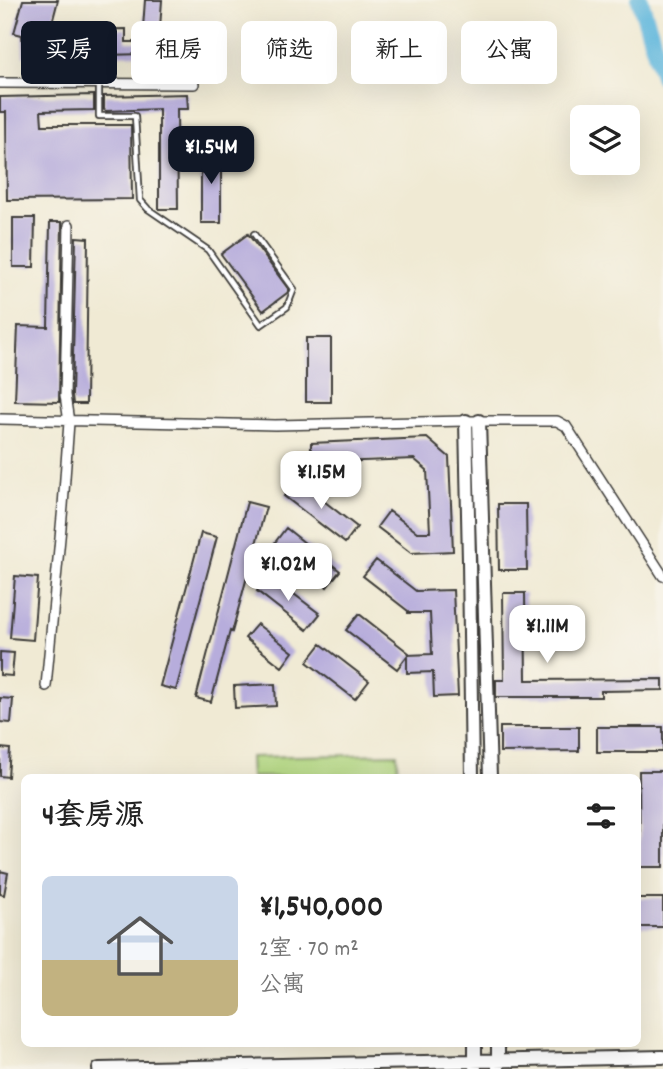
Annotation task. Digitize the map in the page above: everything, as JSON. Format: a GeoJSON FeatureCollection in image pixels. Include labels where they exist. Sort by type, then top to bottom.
{"type":"FeatureCollection","features":[{"type":"Feature","properties":{"kind":"main road"},"geometry":{"type":"LineString","coordinates":[[472,421],[469,561],[472,774]]}},
{"type":"Feature","properties":{"kind":"main road"},"geometry":{"type":"LineString","coordinates":[[472,421],[490,774]]}},
{"type":"Feature","properties":{"kind":"main road"},"geometry":{"type":"LineString","coordinates":[[475,1047],[475,1065]]}},
{"type":"Feature","properties":{"kind":"main road"},"geometry":{"type":"LineString","coordinates":[[99,1069],[475,1065],[663,1057]]}},
{"type":"Feature","properties":{"kind":"street"},"geometry":{"type":"LineString","coordinates":[[0,83],[21,83]]}},
{"type":"Feature","properties":{"kind":"street"},"geometry":{"type":"LineString","coordinates":[[46,686],[69,422],[65,395],[69,225]]}},
{"type":"Feature","properties":{"kind":"street"},"geometry":{"type":"LineString","coordinates":[[0,419],[275,425],[557,421],[566,426],[663,576]]}},
{"type":"Feature","properties":{"kind":"lane"},"geometry":{"type":"LineString","coordinates":[[99,84],[99,116],[135,116],[140,200],[148,209],[208,250],[261,325],[287,307],[294,289],[254,234]]}},
{"type":"Feature","properties":{"kind":"green space"},"geometry":{"type":"Polygon","coordinates":[[[397,754],[398,774],[251,774],[250,757],[397,754]]]}},
{"type":"Feature","properties":{"kind":"building"},"geometry":{"type":"Polygon","coordinates":[[[23,0],[58,0],[53,21],[21,21],[21,35],[14,33],[23,0]]]}},
{"type":"Feature","properties":{"kind":"building"},"geometry":{"type":"Polygon","coordinates":[[[145,0],[162,0],[160,21],[144,21],[145,0]]]}},
{"type":"Feature","properties":{"kind":"building"},"geometry":{"type":"Polygon","coordinates":[[[117,29],[126,29],[126,42],[131,42],[131,54],[117,55],[117,29]]]}},
{"type":"Feature","properties":{"kind":"building"},"geometry":{"type":"Polygon","coordinates":[[[187,94],[188,109],[177,109],[178,209],[159,209],[159,109],[106,111],[104,96],[187,94]]]}},
{"type":"Feature","properties":{"kind":"building"},"geometry":{"type":"Polygon","coordinates":[[[94,95],[94,110],[41,111],[42,125],[131,125],[132,199],[7,200],[6,112],[0,112],[0,97],[94,95]]]}},
{"type":"Feature","properties":{"kind":"building"},"geometry":{"type":"Polygon","coordinates":[[[201,148],[221,148],[221,223],[201,223],[201,148]]]}},
{"type":"Feature","properties":{"kind":"building"},"geometry":{"type":"Polygon","coordinates":[[[13,218],[35,218],[34,267],[13,267],[13,218]]]}},
{"type":"Feature","properties":{"kind":"building"},"geometry":{"type":"Polygon","coordinates":[[[50,222],[62,222],[59,402],[15,401],[18,326],[48,327],[50,222]]]}},
{"type":"Feature","properties":{"kind":"building"},"geometry":{"type":"Polygon","coordinates":[[[248,234],[289,290],[263,311],[221,254],[248,234]]]}},
{"type":"Feature","properties":{"kind":"building"},"geometry":{"type":"Polygon","coordinates":[[[76,237],[88,238],[86,404],[73,404],[72,395],[76,237]]]}},
{"type":"Feature","properties":{"kind":"building"},"geometry":{"type":"Polygon","coordinates":[[[306,338],[331,338],[331,402],[306,402],[306,338]]]}},
{"type":"Feature","properties":{"kind":"building"},"geometry":{"type":"Polygon","coordinates":[[[427,438],[449,457],[453,551],[411,553],[377,527],[389,511],[417,532],[430,532],[427,470],[414,459],[311,463],[311,443],[427,438]]]}},
{"type":"Feature","properties":{"kind":"building"},"geometry":{"type":"Polygon","coordinates":[[[297,480],[357,527],[345,543],[284,496],[297,480]]]}},
{"type":"Feature","properties":{"kind":"building"},"geometry":{"type":"Polygon","coordinates":[[[247,502],[266,507],[211,702],[196,698],[247,502]]]}},
{"type":"Feature","properties":{"kind":"building"},"geometry":{"type":"Polygon","coordinates":[[[498,504],[526,504],[527,570],[499,570],[498,504]]]}},
{"type":"Feature","properties":{"kind":"building"},"geometry":{"type":"Polygon","coordinates":[[[286,528],[340,571],[327,587],[273,545],[286,528]]]}},
{"type":"Feature","properties":{"kind":"building"},"geometry":{"type":"Polygon","coordinates":[[[201,533],[217,537],[176,690],[160,686],[201,533]]]}},
{"type":"Feature","properties":{"kind":"building"},"geometry":{"type":"Polygon","coordinates":[[[376,560],[416,591],[453,590],[458,696],[434,697],[433,672],[407,673],[407,656],[397,669],[346,630],[359,614],[409,653],[408,655],[432,654],[430,613],[408,613],[363,576],[376,560]]]}},
{"type":"Feature","properties":{"kind":"building"},"geometry":{"type":"Polygon","coordinates":[[[269,575],[320,614],[307,630],[257,591],[269,575]]]}},
{"type":"Feature","properties":{"kind":"building"},"geometry":{"type":"Polygon","coordinates":[[[15,576],[38,578],[33,640],[10,638],[15,576]]]}},
{"type":"Feature","properties":{"kind":"building"},"geometry":{"type":"Polygon","coordinates":[[[503,593],[525,593],[526,680],[663,679],[663,690],[601,691],[601,697],[496,697],[496,680],[504,680],[503,593]]]}},
{"type":"Feature","properties":{"kind":"building"},"geometry":{"type":"Polygon","coordinates":[[[257,624],[293,652],[282,667],[245,638],[257,624]]]}},
{"type":"Feature","properties":{"kind":"building"},"geometry":{"type":"Polygon","coordinates":[[[321,644],[369,681],[355,699],[307,662],[321,644]]]}},
{"type":"Feature","properties":{"kind":"building"},"geometry":{"type":"Polygon","coordinates":[[[0,652],[14,653],[12,676],[0,675],[0,652]]]}},
{"type":"Feature","properties":{"kind":"building"},"geometry":{"type":"Polygon","coordinates":[[[275,684],[276,706],[235,708],[234,686],[275,684]]]}},
{"type":"Feature","properties":{"kind":"building"},"geometry":{"type":"Polygon","coordinates":[[[0,698],[13,699],[11,723],[0,722],[0,698]]]}},
{"type":"Feature","properties":{"kind":"building"},"geometry":{"type":"Polygon","coordinates":[[[500,727],[579,727],[579,751],[500,752],[500,727]]]}},
{"type":"Feature","properties":{"kind":"building"},"geometry":{"type":"Polygon","coordinates":[[[597,727],[663,727],[663,752],[597,752],[597,727]]]}},
{"type":"Feature","properties":{"kind":"building"},"geometry":{"type":"Polygon","coordinates":[[[0,748],[10,749],[8,777],[0,776],[0,748]]]}},
{"type":"Feature","properties":{"kind":"building"},"geometry":{"type":"Polygon","coordinates":[[[639,771],[663,771],[663,867],[641,867],[639,771]]]}},
{"type":"Feature","properties":{"kind":"building"},"geometry":{"type":"Polygon","coordinates":[[[0,871],[8,873],[4,895],[0,894],[0,871]]]}},
{"type":"Feature","properties":{"kind":"building"},"geometry":{"type":"Polygon","coordinates":[[[641,898],[663,898],[663,927],[641,927],[641,898]]]}},
{"type":"Feature","properties":{"kind":"waterway"},"geometry":{"type":"LineString","coordinates":[[640,0],[663,76]]}}]}
